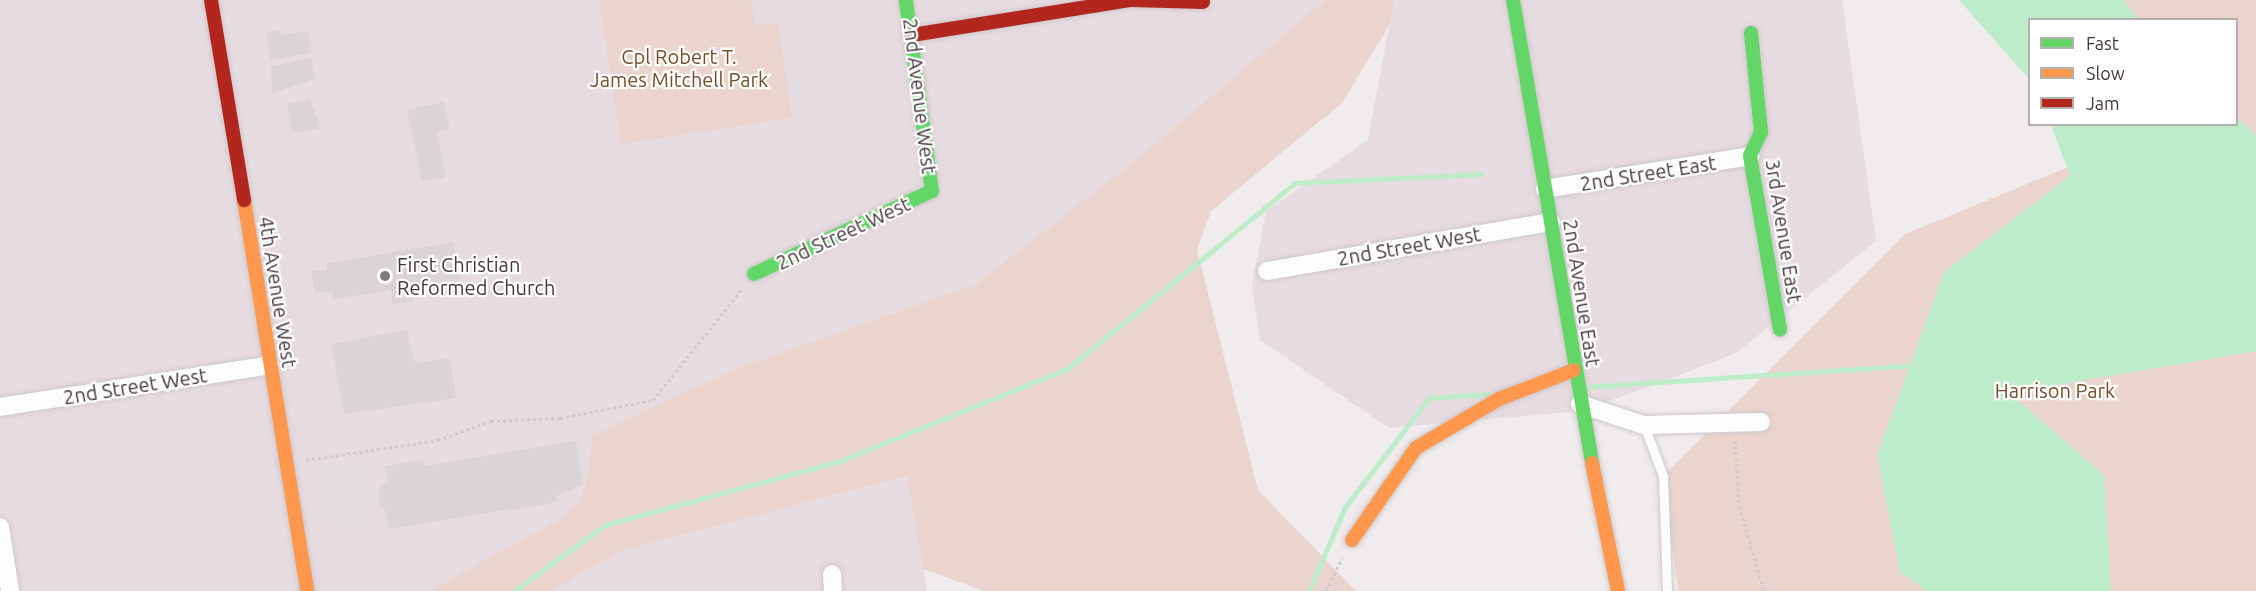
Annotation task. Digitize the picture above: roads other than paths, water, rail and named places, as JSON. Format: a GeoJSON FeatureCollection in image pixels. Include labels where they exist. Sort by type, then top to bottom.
{"type":"FeatureCollection","features":[{"type":"Feature","properties":{"kind":"street","name":"4th Avenue West"},"geometry":{"type":"LineString","coordinates":[[211,0],[307,591]]}},
{"type":"Feature","properties":{"kind":"street","name":"2nd Avenue West"},"geometry":{"type":"LineString","coordinates":[[906,0],[932,191]]}},
{"type":"Feature","properties":{"kind":"street"},"geometry":{"type":"LineString","coordinates":[[912,35],[1131,0],[1203,2]]}},
{"type":"Feature","properties":{"kind":"street","name":"2nd Avenue East"},"geometry":{"type":"LineString","coordinates":[[1513,0],[1580,404],[1618,591]]}},
{"type":"Feature","properties":{"kind":"street","name":"3rd Avenue East"},"geometry":{"type":"LineString","coordinates":[[1751,33],[1761,132],[1750,156],[1780,329]]}},
{"type":"Feature","properties":{"kind":"street","name":"2nd Street East"},"geometry":{"type":"LineString","coordinates":[[1545,189],[1750,156]]}},
{"type":"Feature","properties":{"kind":"street","name":"2nd Street West"},"geometry":{"type":"LineString","coordinates":[[754,274],[932,191]]}},
{"type":"Feature","properties":{"kind":"street","name":"2nd Street West"},"geometry":{"type":"LineString","coordinates":[[1267,271],[1551,222]]}},
{"type":"Feature","properties":{"kind":"street","name":"2nd Street West"},"geometry":{"type":"LineString","coordinates":[[0,407],[270,365]]}},
{"type":"Feature","properties":{"kind":"street"},"geometry":{"type":"LineString","coordinates":[[1352,540],[1416,448],[1499,399],[1574,370]]}},
{"type":"Feature","properties":{"kind":"street"},"geometry":{"type":"LineString","coordinates":[[1580,404],[1644,425],[1761,422]]}},
{"type":"Feature","properties":{"kind":"street"},"geometry":{"type":"LineString","coordinates":[[0,527],[10,591]]}},
{"type":"Feature","properties":{"kind":"lane"},"geometry":{"type":"LineString","coordinates":[[1644,425],[1663,476],[1667,591]]}},
{"type":"Feature","properties":{"kind":"waterway"},"geometry":{"type":"LineString","coordinates":[[514,591],[605,525],[840,461],[1067,369],[1295,183],[1481,174]]}},
{"type":"Feature","properties":{"kind":"waterway"},"geometry":{"type":"LineString","coordinates":[[1585,387],[1917,365]]}},
{"type":"Feature","properties":{"kind":"waterway"},"geometry":{"type":"LineString","coordinates":[[1309,591],[1345,507],[1429,398],[1489,394]]}},
{"type":"Feature","properties":{"kind":"place","name":"First Christian Reformed Church"},"geometry":{"type":"Point","coordinates":[385,276]}},
{"type":"Feature","properties":{"kind":"park label","name":"Cpl Robert T. James Mitchell Park"},"geometry":{"type":"Point","coordinates":[679,68]}},
{"type":"Feature","properties":{"kind":"park label","name":"Harrison Park"},"geometry":{"type":"Point","coordinates":[2055,390]}}]}
